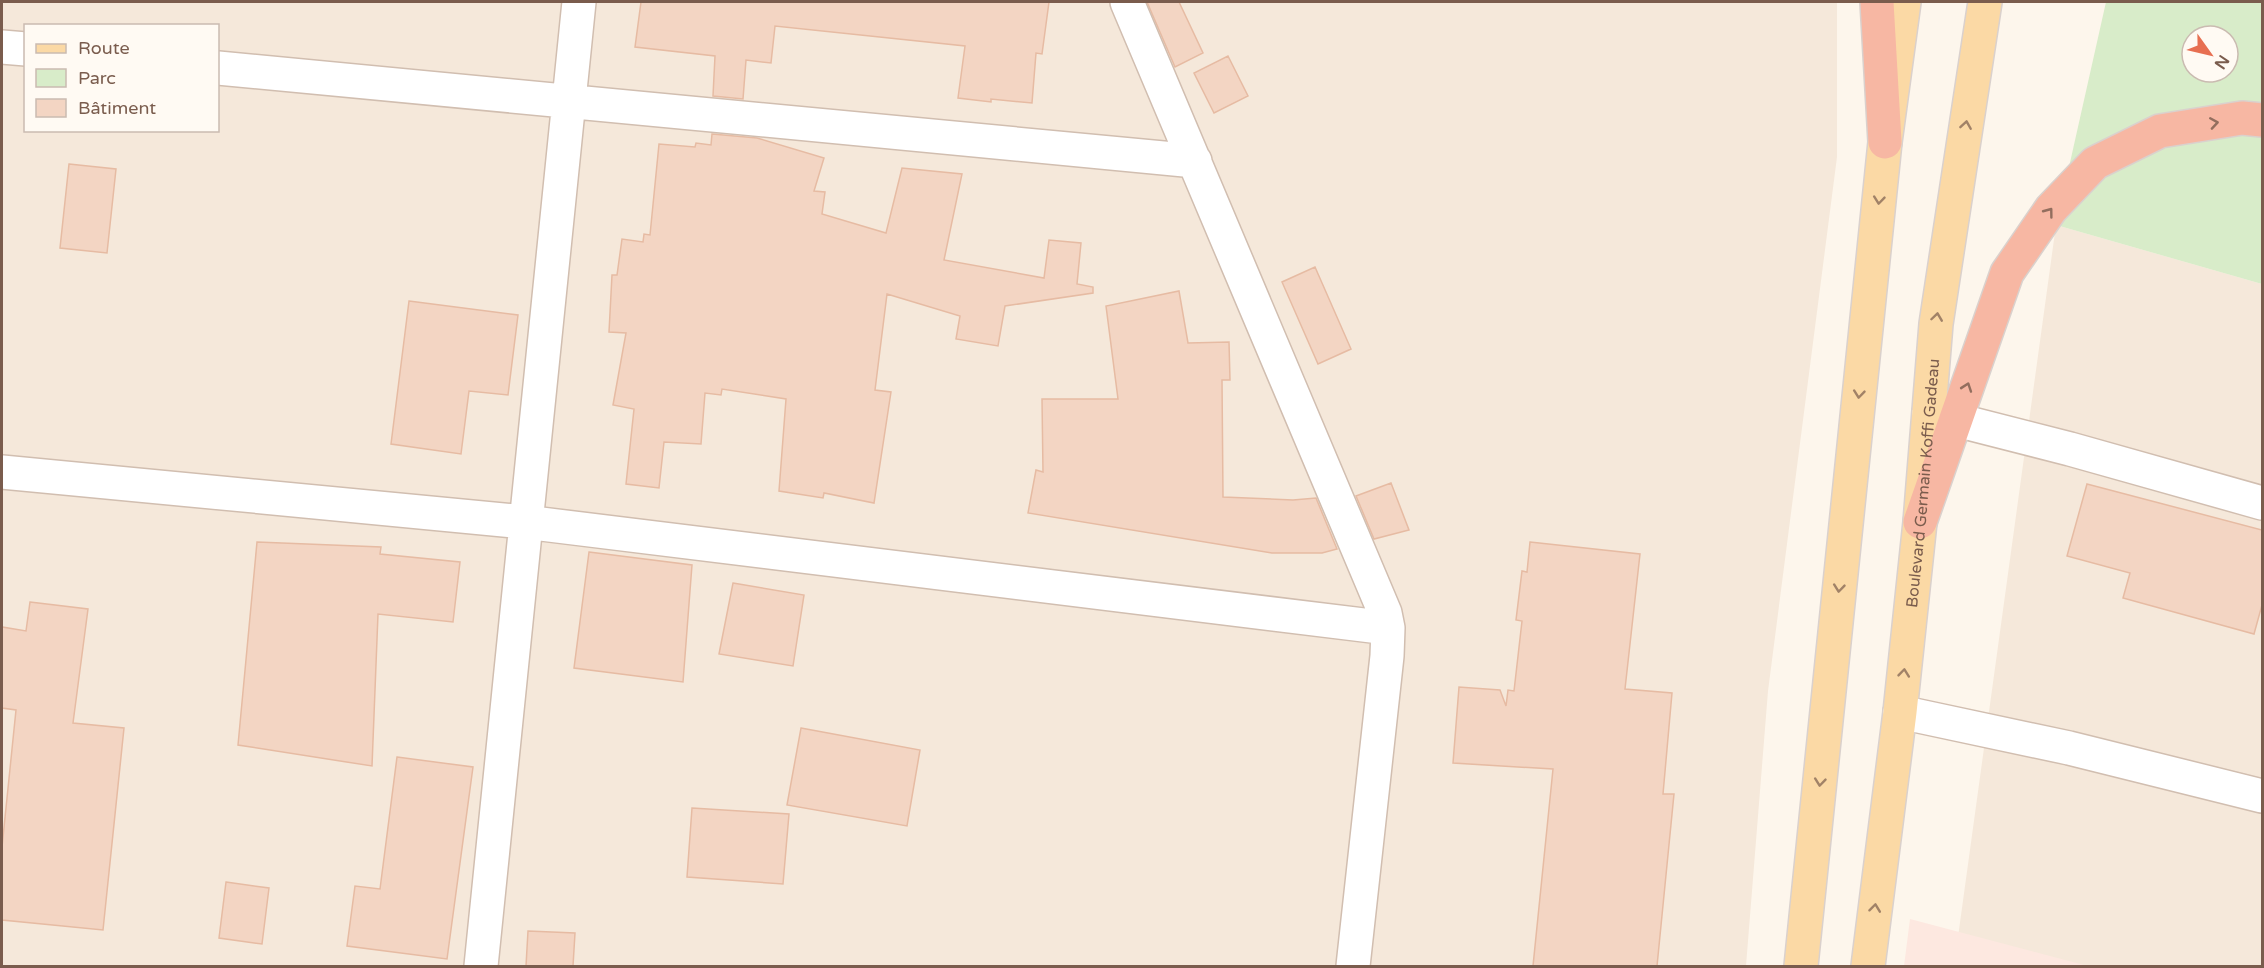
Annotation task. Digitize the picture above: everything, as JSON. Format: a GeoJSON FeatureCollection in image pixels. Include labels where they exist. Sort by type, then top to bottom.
{"type":"FeatureCollection","features":[{"type":"Feature","properties":{"kind":"highway"},"geometry":{"type":"LineString","coordinates":[[1877,2],[1885,142]]}},
{"type":"Feature","properties":{"kind":"highway"},"geometry":{"type":"LineString","coordinates":[[1920,522],[1942,417],[2007,273],[2051,208],[2095,163],[2160,131],[2242,118],[2262,120]]}},
{"type":"Feature","properties":{"kind":"main road"},"geometry":{"type":"LineString","coordinates":[[1801,966],[1885,142],[1904,2]]}},
{"type":"Feature","properties":{"kind":"main road","name":"Boulevard Germain Koffi Gadeau"},"geometry":{"type":"LineString","coordinates":[[1942,417],[1936,324],[1985,2]]}},
{"type":"Feature","properties":{"kind":"main road","name":"Boulevard Germain Koffi Gadeau"},"geometry":{"type":"LineString","coordinates":[[1868,966],[1900,712],[1920,522]]}},
{"type":"Feature","properties":{"kind":"street"},"geometry":{"type":"LineString","coordinates":[[481,966],[579,2]]}},
{"type":"Feature","properties":{"kind":"street"},"geometry":{"type":"LineString","coordinates":[[1127,2],[1378,595],[1388,628],[1388,656],[1353,966]]}},
{"type":"Feature","properties":{"kind":"street"},"geometry":{"type":"LineString","coordinates":[[2,47],[24,49]]}},
{"type":"Feature","properties":{"kind":"street"},"geometry":{"type":"LineString","coordinates":[[219,68],[1195,161]]}},
{"type":"Feature","properties":{"kind":"street"},"geometry":{"type":"LineString","coordinates":[[1942,417],[2070,449],[2262,503]]}},
{"type":"Feature","properties":{"kind":"street"},"geometry":{"type":"LineString","coordinates":[[2,472],[525,522],[1388,628]]}},
{"type":"Feature","properties":{"kind":"street"},"geometry":{"type":"LineString","coordinates":[[1900,712],[2069,748],[2262,796]]}},
{"type":"Feature","properties":{"kind":"shaded area"},"geometry":{"type":"Polygon","coordinates":[[[2,2],[1837,2],[1837,157],[1768,691],[1746,966],[2,966],[2,2]]]}},
{"type":"Feature","properties":{"kind":"shaded area"},"geometry":{"type":"Polygon","coordinates":[[[2056,225],[2262,284],[2262,966],[1954,966],[2056,225]]]}},
{"type":"Feature","properties":{"kind":"shaded area"},"geometry":{"type":"Polygon","coordinates":[[[1910,919],[2084,965],[2089,966],[1904,966],[1910,919]]]}},
{"type":"Feature","properties":{"kind":"green space"},"geometry":{"type":"Polygon","coordinates":[[[2106,2],[2262,2],[2262,284],[2056,225],[2106,2]]]}},
{"type":"Feature","properties":{"kind":"building"},"geometry":{"type":"Polygon","coordinates":[[[641,2],[1049,2],[1042,54],[1036,53],[1032,103],[958,98],[965,46],[775,26],[771,63],[746,60],[743,99],[713,96],[715,56],[635,47],[641,2]]]}},
{"type":"Feature","properties":{"kind":"building"},"geometry":{"type":"Polygon","coordinates":[[[1147,2],[1179,2],[1203,53],[1175,67],[1147,2]]]}},
{"type":"Feature","properties":{"kind":"building"},"geometry":{"type":"Polygon","coordinates":[[[1228,56],[1248,96],[1214,113],[1194,73],[1228,56]]]}},
{"type":"Feature","properties":{"kind":"building"},"geometry":{"type":"Polygon","coordinates":[[[712,134],[757,138],[824,158],[814,191],[825,192],[822,214],[886,233],[902,168],[962,174],[944,260],[1044,278],[1049,240],[1081,243],[1077,284],[1093,287],[1093,293],[1005,306],[998,346],[956,339],[960,316],[887,294],[875,390],[891,392],[874,503],[824,493],[823,498],[779,491],[786,399],[722,389],[721,395],[705,393],[701,444],[664,442],[659,488],[626,484],[634,409],[613,405],[626,333],[609,332],[612,275],[617,275],[622,239],[643,242],[644,234],[650,235],[659,144],[695,147],[696,143],[711,145],[712,134]]]}},
{"type":"Feature","properties":{"kind":"building"},"geometry":{"type":"Polygon","coordinates":[[[69,164],[116,169],[107,253],[60,248],[69,164]]]}},
{"type":"Feature","properties":{"kind":"building"},"geometry":{"type":"Polygon","coordinates":[[[1315,267],[1351,349],[1318,364],[1282,282],[1315,267]]]}},
{"type":"Feature","properties":{"kind":"building"},"geometry":{"type":"Polygon","coordinates":[[[1179,291],[1188,343],[1229,342],[1230,380],[1222,380],[1223,497],[1293,500],[1316,498],[1337,549],[1322,553],[1272,553],[1028,513],[1036,470],[1043,472],[1042,399],[1118,399],[1106,306],[1179,291]]]}},
{"type":"Feature","properties":{"kind":"building"},"geometry":{"type":"Polygon","coordinates":[[[409,301],[518,315],[508,395],[469,391],[461,454],[391,444],[409,301]]]}},
{"type":"Feature","properties":{"kind":"building"},"geometry":{"type":"Polygon","coordinates":[[[1391,483],[1409,530],[1374,539],[1356,496],[1391,483]]]}},
{"type":"Feature","properties":{"kind":"building"},"geometry":{"type":"Polygon","coordinates":[[[2087,484],[2262,530],[2262,605],[2254,634],[2123,598],[2130,573],[2067,556],[2087,484]]]}},
{"type":"Feature","properties":{"kind":"building"},"geometry":{"type":"Polygon","coordinates":[[[257,542],[381,547],[380,554],[460,562],[453,622],[378,614],[372,766],[238,745],[257,542]]]}},
{"type":"Feature","properties":{"kind":"building"},"geometry":{"type":"Polygon","coordinates":[[[1530,542],[1640,554],[1625,689],[1672,693],[1663,794],[1674,794],[1657,966],[1533,966],[1553,769],[1453,763],[1459,687],[1500,690],[1506,706],[1508,690],[1514,691],[1522,621],[1516,620],[1522,571],[1527,572],[1530,542]]]}},
{"type":"Feature","properties":{"kind":"building"},"geometry":{"type":"Polygon","coordinates":[[[589,552],[692,565],[683,682],[574,668],[589,552]]]}},
{"type":"Feature","properties":{"kind":"building"},"geometry":{"type":"Polygon","coordinates":[[[733,583],[804,595],[793,666],[719,654],[733,583]]]}},
{"type":"Feature","properties":{"kind":"building"},"geometry":{"type":"Polygon","coordinates":[[[30,602],[88,609],[73,723],[124,728],[103,930],[2,920],[2,847],[16,710],[2,708],[2,627],[26,631],[30,602]]]}},
{"type":"Feature","properties":{"kind":"building"},"geometry":{"type":"Polygon","coordinates":[[[801,728],[920,750],[907,826],[787,805],[801,728]]]}},
{"type":"Feature","properties":{"kind":"building"},"geometry":{"type":"Polygon","coordinates":[[[397,757],[473,767],[447,959],[347,946],[355,886],[380,889],[397,757]]]}},
{"type":"Feature","properties":{"kind":"building"},"geometry":{"type":"Polygon","coordinates":[[[692,808],[789,814],[783,884],[687,877],[692,808]]]}},
{"type":"Feature","properties":{"kind":"building"},"geometry":{"type":"Polygon","coordinates":[[[226,882],[269,888],[262,944],[219,938],[226,882]]]}},
{"type":"Feature","properties":{"kind":"building"},"geometry":{"type":"Polygon","coordinates":[[[528,931],[575,933],[573,966],[526,966],[528,931]]]}}]}
